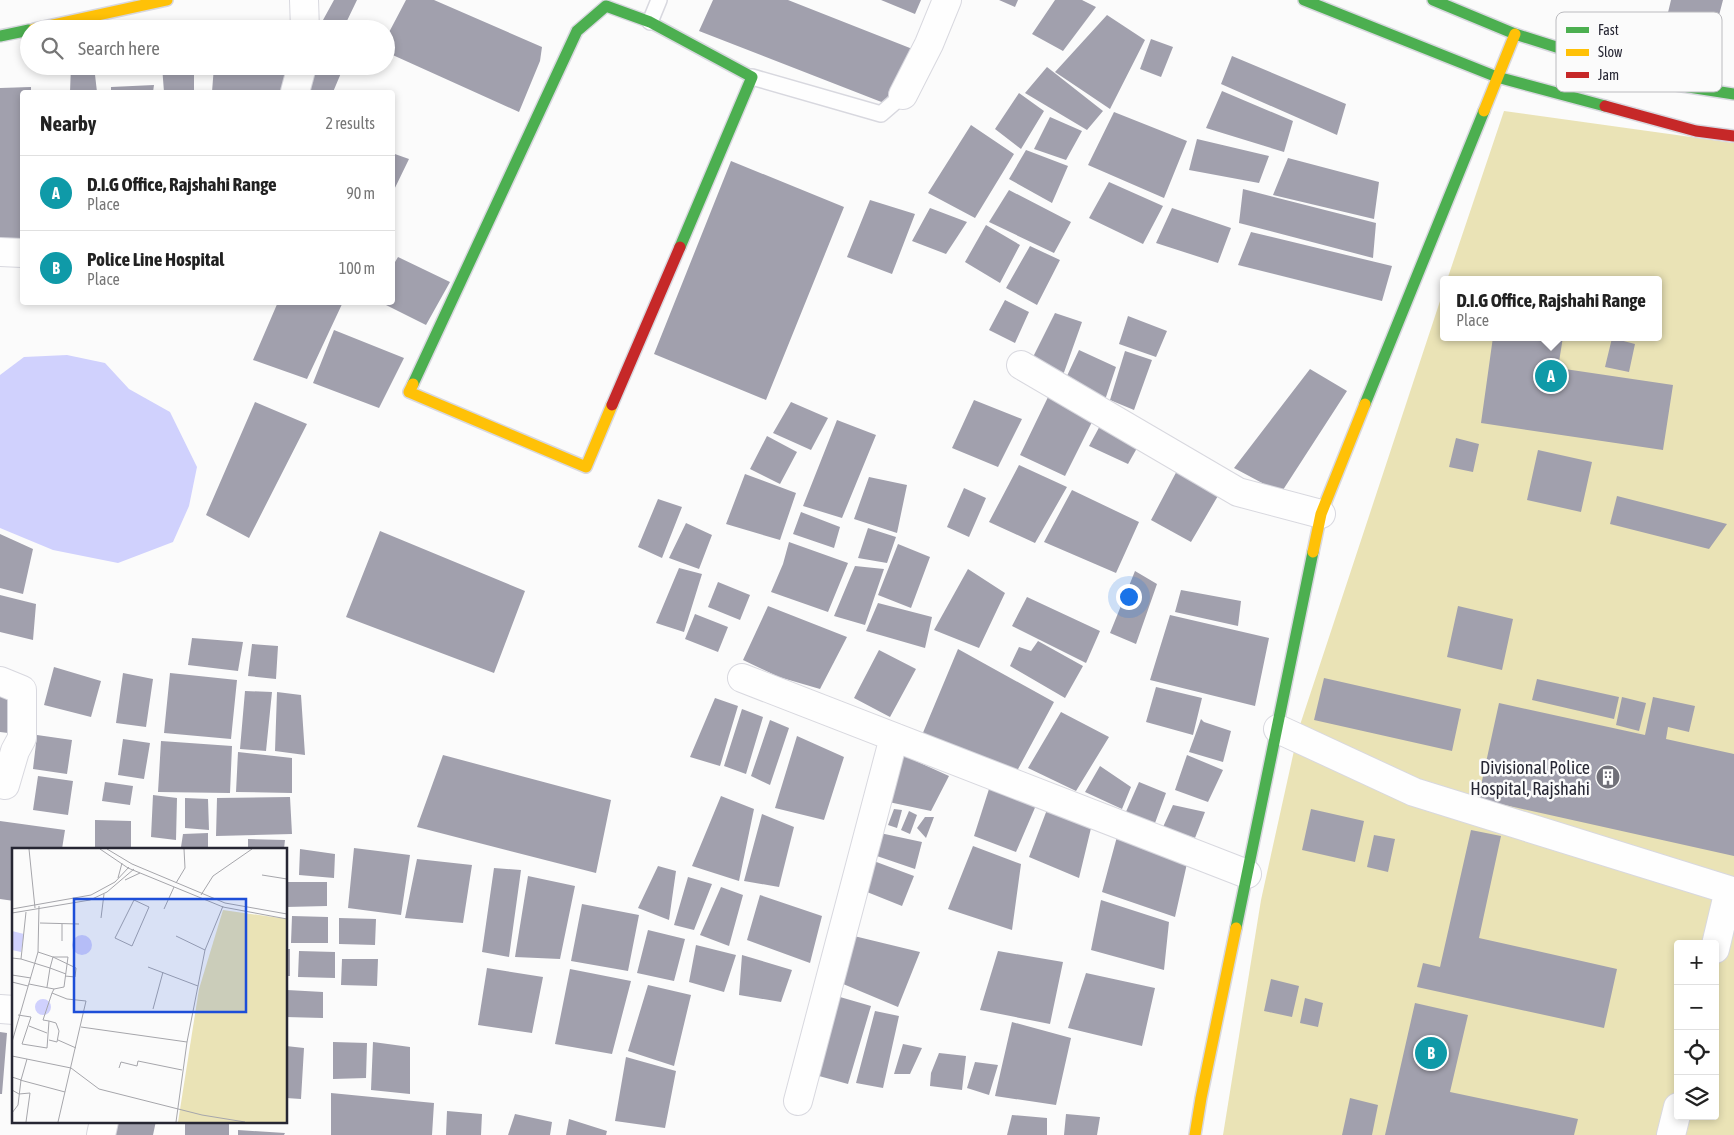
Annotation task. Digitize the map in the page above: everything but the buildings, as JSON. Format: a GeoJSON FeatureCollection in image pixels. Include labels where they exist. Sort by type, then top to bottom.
{"type":"FeatureCollection","features":[{"type":"Feature","properties":{"kind":"main road"},"geometry":{"type":"LineString","coordinates":[[75,20],[167,0]]}},
{"type":"Feature","properties":{"kind":"main road"},"geometry":{"type":"LineString","coordinates":[[1304,0],[1497,77],[1696,131],[1734,136]]}},
{"type":"Feature","properties":{"kind":"main road"},"geometry":{"type":"LineString","coordinates":[[1433,0],[1515,34],[1556,47]]}},
{"type":"Feature","properties":{"kind":"main road"},"geometry":{"type":"LineString","coordinates":[[606,6],[650,22],[752,77],[586,467],[409,392],[421,370],[577,31],[606,6]]}},
{"type":"Feature","properties":{"kind":"main road"},"geometry":{"type":"LineString","coordinates":[[0,36],[20,32]]}},
{"type":"Feature","properties":{"kind":"main road"},"geometry":{"type":"LineString","coordinates":[[1198,1134],[1201,1098],[1321,514],[1515,34]]}},
{"type":"Feature","properties":{"kind":"main road"},"geometry":{"type":"LineString","coordinates":[[1721,92],[1734,94]]}},
{"type":"Feature","properties":{"kind":"street"},"geometry":{"type":"LineString","coordinates":[[304,0],[305,20]]}},
{"type":"Feature","properties":{"kind":"street"},"geometry":{"type":"LineString","coordinates":[[903,95],[929,44],[947,0]]}},
{"type":"Feature","properties":{"kind":"street"},"geometry":{"type":"LineString","coordinates":[[296,90],[300,75]]}},
{"type":"Feature","properties":{"kind":"street"},"geometry":{"type":"LineString","coordinates":[[0,252],[20,253]]}},
{"type":"Feature","properties":{"kind":"street"},"geometry":{"type":"LineString","coordinates":[[1021,365],[1238,492],[1321,514]]}},
{"type":"Feature","properties":{"kind":"street"},"geometry":{"type":"LineString","coordinates":[[742,678],[1247,874]]}},
{"type":"Feature","properties":{"kind":"street"},"geometry":{"type":"LineString","coordinates":[[0,682],[22,690],[22,738],[15,750],[5,785],[0,784]]}},
{"type":"Feature","properties":{"kind":"street"},"geometry":{"type":"LineString","coordinates":[[1278,729],[1414,792],[1729,890],[1717,940]]}},
{"type":"Feature","properties":{"kind":"street"},"geometry":{"type":"LineString","coordinates":[[798,1102],[894,737]]}},
{"type":"Feature","properties":{"kind":"street"},"geometry":{"type":"LineString","coordinates":[[1671,1135],[1675,1120]]}},
{"type":"Feature","properties":{"kind":"street"},"geometry":{"type":"LineString","coordinates":[[101,1135],[104,1122]]}},
{"type":"Feature","properties":{"kind":"lane"},"geometry":{"type":"LineString","coordinates":[[650,22],[659,0]]}},
{"type":"Feature","properties":{"kind":"lane"},"geometry":{"type":"LineString","coordinates":[[752,77],[881,114],[903,95]]}},
{"type":"Feature","properties":{"kind":"shaded area"},"geometry":{"type":"Polygon","coordinates":[[[1504,111],[1734,143],[1734,1135],[1223,1135],[1261,900],[1299,728],[1440,301],[1440,341],[1662,341],[1662,276],[1448,276],[1504,111]]]}},
{"type":"Feature","properties":{"kind":"water"},"geometry":{"type":"Polygon","coordinates":[[[67,355],[105,363],[129,389],[170,412],[197,467],[189,506],[173,542],[118,563],[53,550],[0,528],[0,375],[24,357],[67,355]]]}},
{"type":"Feature","properties":{"kind":"traffic: fast"},"geometry":{"type":"LineString","coordinates":[[1304,0],[1497,77],[1605,106]]}},
{"type":"Feature","properties":{"kind":"traffic: fast"},"geometry":{"type":"LineString","coordinates":[[1433,0],[1515,34],[1556,47]]}},
{"type":"Feature","properties":{"kind":"traffic: fast"},"geometry":{"type":"LineString","coordinates":[[606,6],[650,22],[752,77],[680,247]]}},
{"type":"Feature","properties":{"kind":"traffic: fast"},"geometry":{"type":"LineString","coordinates":[[413,384],[577,31],[606,6]]}},
{"type":"Feature","properties":{"kind":"traffic: fast"},"geometry":{"type":"LineString","coordinates":[[0,36],[20,32]]}},
{"type":"Feature","properties":{"kind":"traffic: fast"},"geometry":{"type":"LineString","coordinates":[[1721,92],[1734,94]]}},
{"type":"Feature","properties":{"kind":"traffic: fast"},"geometry":{"type":"LineString","coordinates":[[1365,404],[1484,111]]}},
{"type":"Feature","properties":{"kind":"traffic: fast"},"geometry":{"type":"LineString","coordinates":[[1236,928],[1313,552]]}},
{"type":"Feature","properties":{"kind":"traffic: slow"},"geometry":{"type":"LineString","coordinates":[[75,20],[167,0]]}},
{"type":"Feature","properties":{"kind":"traffic: slow"},"geometry":{"type":"LineString","coordinates":[[1484,111],[1515,34]]}},
{"type":"Feature","properties":{"kind":"traffic: slow"},"geometry":{"type":"LineString","coordinates":[[413,384],[409,392],[586,467],[612,405]]}},
{"type":"Feature","properties":{"kind":"traffic: slow"},"geometry":{"type":"LineString","coordinates":[[1313,552],[1321,514],[1365,404]]}},
{"type":"Feature","properties":{"kind":"traffic: slow"},"geometry":{"type":"LineString","coordinates":[[1195,1135],[1236,928]]}},
{"type":"Feature","properties":{"kind":"traffic: jam"},"geometry":{"type":"LineString","coordinates":[[1605,106],[1696,131],[1734,136]]}},
{"type":"Feature","properties":{"kind":"traffic: jam"},"geometry":{"type":"LineString","coordinates":[[612,405],[680,247]]}},
{"type":"Feature","properties":{"kind":"place","name":"D.I.G Office, Rajshahi Range"},"geometry":{"type":"Point","coordinates":[1551,376]}},
{"type":"Feature","properties":{"kind":"place","name":"Divisional Police Hospital, Rajshahi"},"geometry":{"type":"Point","coordinates":[1608,777]}},
{"type":"Feature","properties":{"kind":"place","name":"Police Line Hospital"},"geometry":{"type":"Point","coordinates":[1431,1053]}}]}
